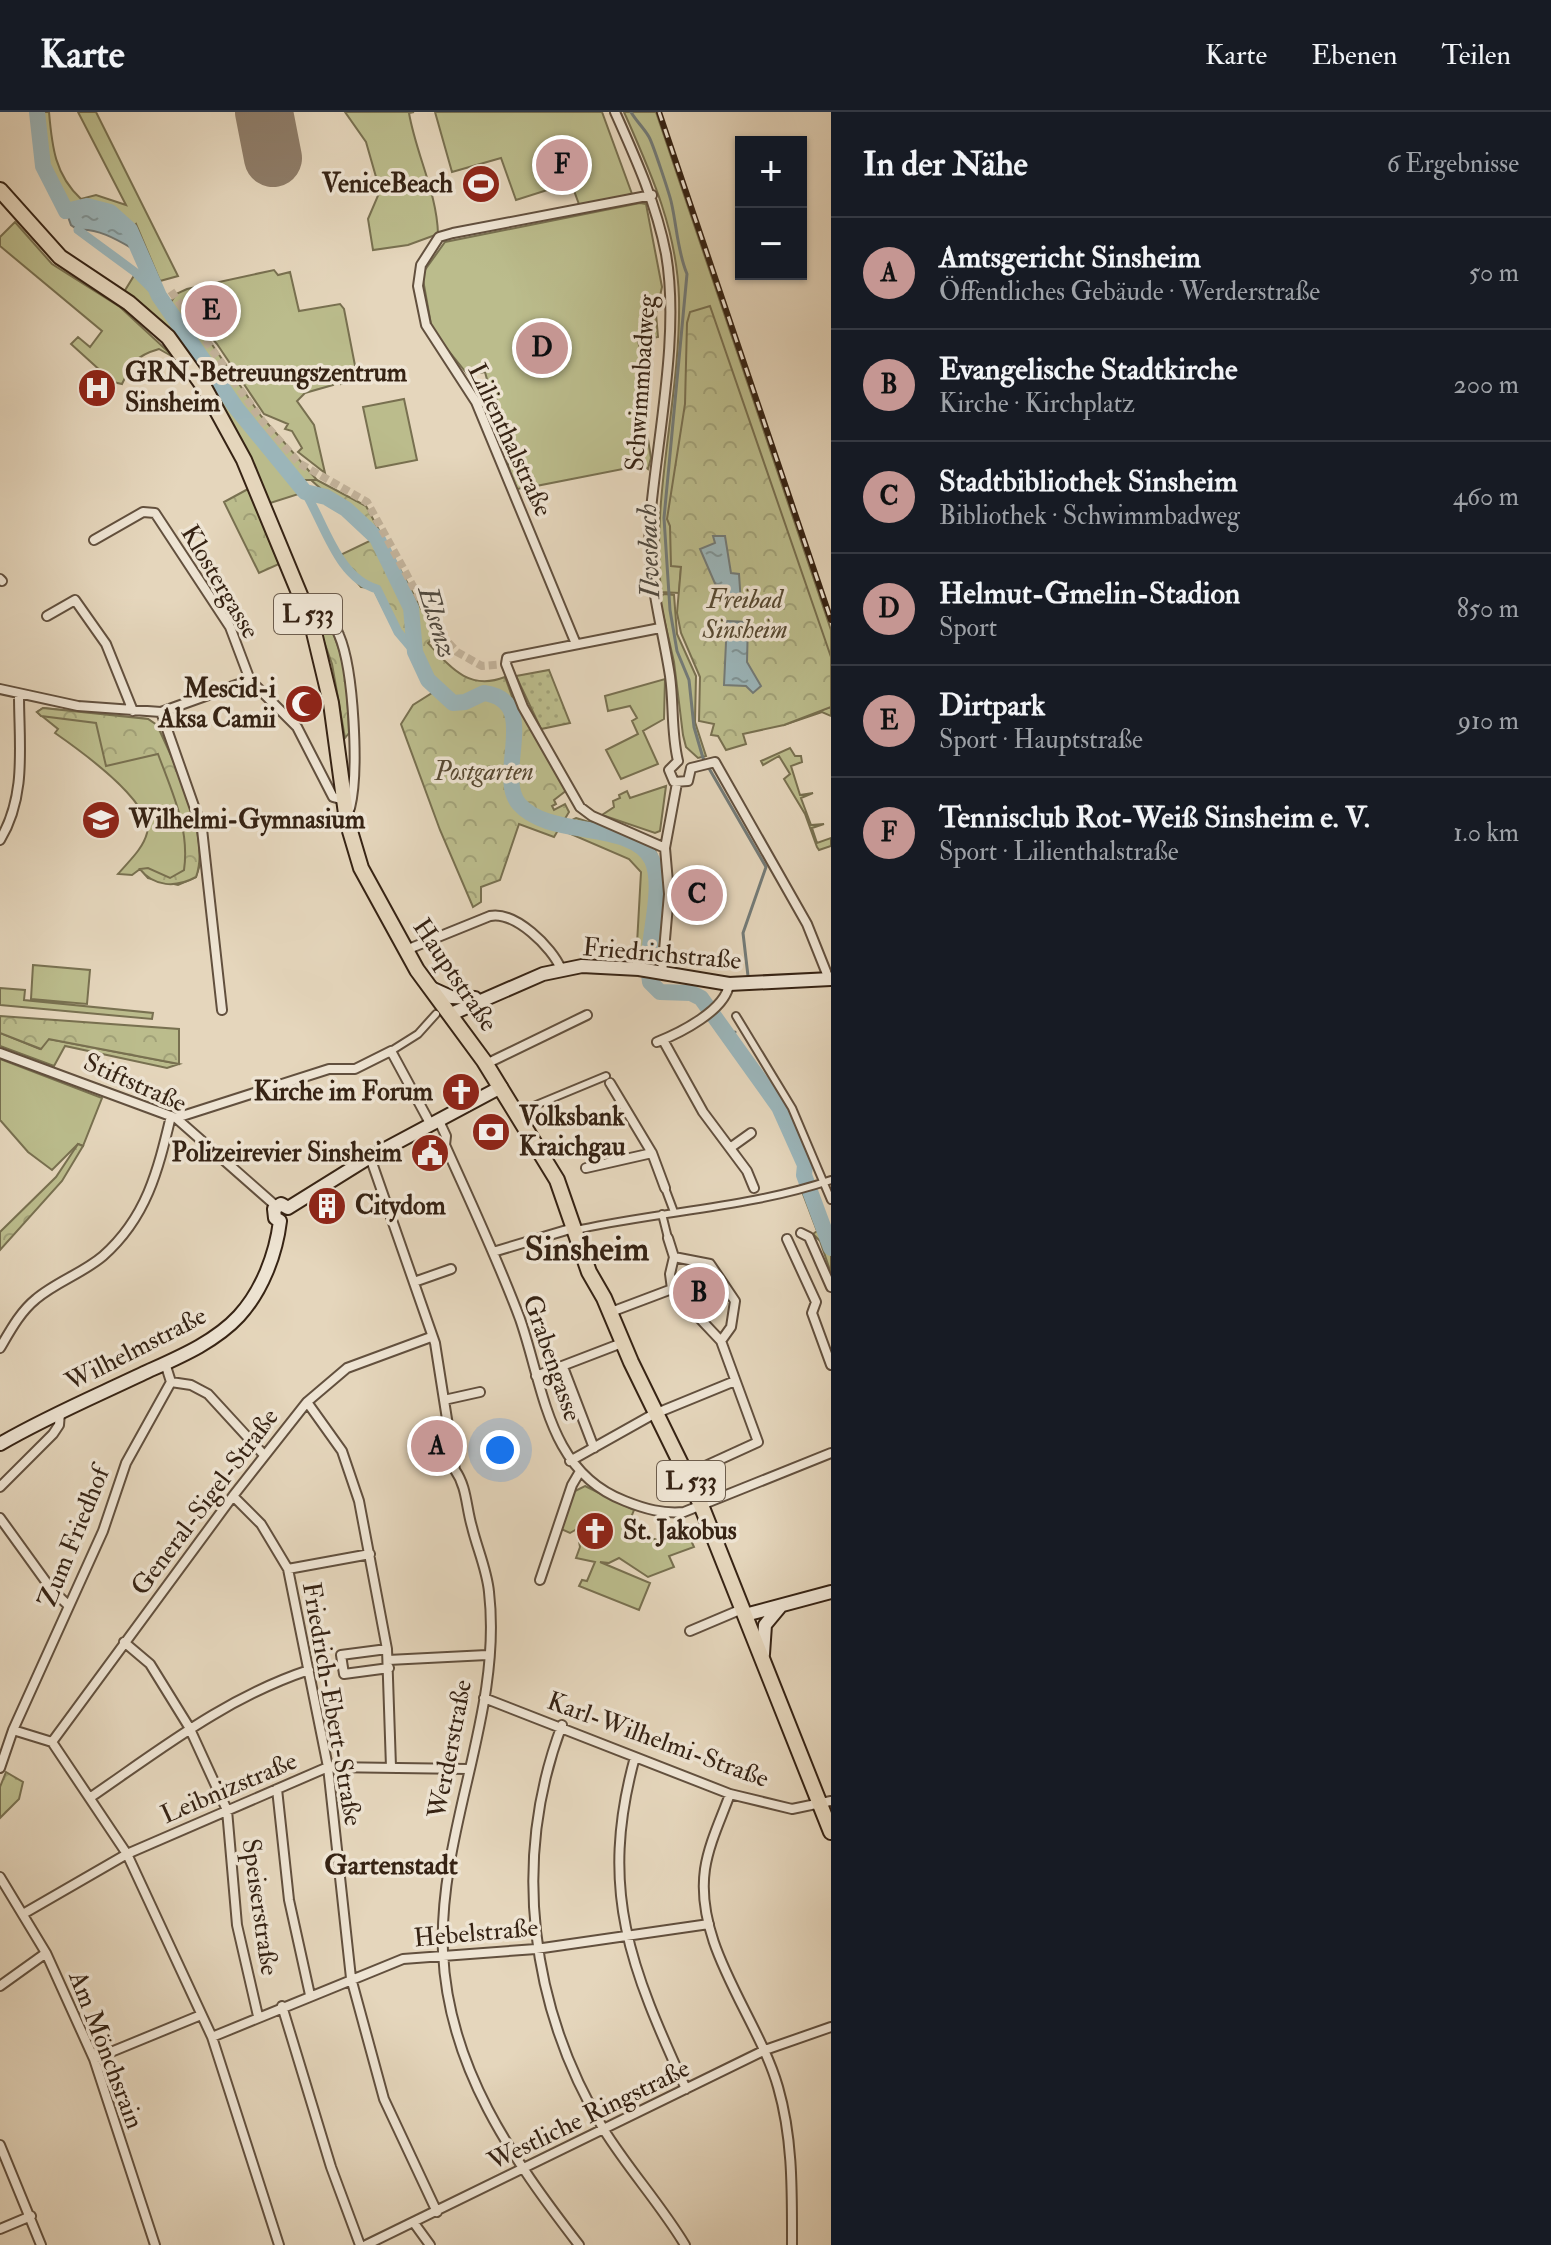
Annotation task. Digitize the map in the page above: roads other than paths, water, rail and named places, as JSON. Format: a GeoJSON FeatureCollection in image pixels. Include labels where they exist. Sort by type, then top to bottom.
{"type":"FeatureCollection","features":[{"type":"Feature","properties":{"kind":"main road","name":"Hauptstraße"},"geometry":{"type":"LineString","coordinates":[[0,191],[60,257],[129,303],[182,354],[244,460],[305,602],[328,688],[347,821],[361,868],[444,1014],[486,1064],[557,1180],[589,1272],[688,1474],[763,1661],[826,1803],[831,1832]]}},
{"type":"Feature","properties":{"kind":"main road","name":"Friedrichstraße"},"geometry":{"type":"LineString","coordinates":[[444,1014],[561,969],[597,966],[639,969],[729,984],[830,979]]}},
{"type":"Feature","properties":{"kind":"main road"},"geometry":{"type":"LineString","coordinates":[[431,988],[451,997],[482,998]]}},
{"type":"Feature","properties":{"kind":"main road"},"geometry":{"type":"LineString","coordinates":[[282,1207],[501,1087]]}},
{"type":"Feature","properties":{"kind":"main road","name":"Wilhelmstraße"},"geometry":{"type":"LineString","coordinates":[[0,1444],[223,1331],[248,1305],[268,1266],[280,1221],[288,1217],[282,1207]]}},
{"type":"Feature","properties":{"kind":"main road"},"geometry":{"type":"LineString","coordinates":[[744,1612],[780,1607],[831,1592]]}},
{"type":"Feature","properties":{"kind":"main road"},"geometry":{"type":"LineString","coordinates":[[763,1661],[765,1625],[780,1607]]}},
{"type":"Feature","properties":{"kind":"street","name":"Schwimmbadweg"},"geometry":{"type":"LineString","coordinates":[[615,112],[652,195],[666,257],[670,307],[649,544],[670,676],[671,726],[678,761]]}},
{"type":"Feature","properties":{"kind":"street","name":"Lilienthalstraße"},"geometry":{"type":"LineString","coordinates":[[576,644],[476,402],[426,325],[418,286],[421,265],[439,237],[652,195]]}},
{"type":"Feature","properties":{"kind":"street","name":"Klostergasse"},"geometry":{"type":"LineString","coordinates":[[94,540],[143,512],[155,513],[230,627],[250,680],[297,727],[333,797],[344,800]]}},
{"type":"Feature","properties":{"kind":"street"},"geometry":{"type":"LineString","coordinates":[[47,616],[75,600],[106,644],[133,711]]}},
{"type":"Feature","properties":{"kind":"street"},"geometry":{"type":"LineString","coordinates":[[305,602],[321,609],[339,633],[345,657],[351,691],[352,741],[351,802],[347,821]]}},
{"type":"Feature","properties":{"kind":"street"},"geometry":{"type":"LineString","coordinates":[[660,628],[507,658],[518,697],[580,807],[592,816],[665,848]]}},
{"type":"Feature","properties":{"kind":"street"},"geometry":{"type":"LineString","coordinates":[[0,689],[19,695],[161,712],[250,680]]}},
{"type":"Feature","properties":{"kind":"street"},"geometry":{"type":"LineString","coordinates":[[0,840],[9,824],[20,787],[19,695]]}},
{"type":"Feature","properties":{"kind":"street"},"geometry":{"type":"LineString","coordinates":[[161,712],[202,829],[222,1010]]}},
{"type":"Feature","properties":{"kind":"street"},"geometry":{"type":"LineString","coordinates":[[659,973],[669,894],[665,848],[677,783],[669,773],[671,765],[678,761],[686,762],[691,768]]}},
{"type":"Feature","properties":{"kind":"street"},"geometry":{"type":"LineString","coordinates":[[691,768],[715,762],[807,924],[830,979]]}},
{"type":"Feature","properties":{"kind":"street"},"geometry":{"type":"LineString","coordinates":[[677,783],[688,781],[691,768]]}},
{"type":"Feature","properties":{"kind":"street"},"geometry":{"type":"LineString","coordinates":[[406,950],[490,916],[503,916],[552,951],[561,969]]}},
{"type":"Feature","properties":{"kind":"street"},"geometry":{"type":"LineString","coordinates":[[729,984],[725,998],[704,1015],[660,1041],[703,1112],[730,1148],[758,1198]]}},
{"type":"Feature","properties":{"kind":"street"},"geometry":{"type":"LineString","coordinates":[[0,1348],[19,1317],[36,1299],[102,1257],[144,1209],[174,1117],[329,1069],[355,1069],[391,1051],[444,1014]]}},
{"type":"Feature","properties":{"kind":"street"},"geometry":{"type":"LineString","coordinates":[[486,1064],[587,1015]]}},
{"type":"Feature","properties":{"kind":"street"},"geometry":{"type":"LineString","coordinates":[[736,1016],[792,1108],[828,1182],[831,1200]]}},
{"type":"Feature","properties":{"kind":"street","name":"Grabengasse"},"geometry":{"type":"LineString","coordinates":[[391,1051],[446,1136],[445,1145],[520,1321],[547,1412],[579,1473],[610,1495],[660,1512],[684,1512],[831,1453]]}},
{"type":"Feature","properties":{"kind":"street","name":"Stiftstraße"},"geometry":{"type":"LineString","coordinates":[[0,1053],[53,1069],[174,1117],[282,1207]]}},
{"type":"Feature","properties":{"kind":"street"},"geometry":{"type":"LineString","coordinates":[[524,1110],[608,1079],[652,1153],[674,1212]]}},
{"type":"Feature","properties":{"kind":"street"},"geometry":{"type":"LineString","coordinates":[[730,1148],[751,1133]]}},
{"type":"Feature","properties":{"kind":"street"},"geometry":{"type":"LineString","coordinates":[[586,1168],[652,1153]]}},
{"type":"Feature","properties":{"kind":"street","name":"Werderstraße"},"geometry":{"type":"LineString","coordinates":[[370,1157],[435,1343],[455,1470],[464,1482],[469,1517],[489,1590],[484,1698],[449,1856],[443,1954],[451,2011],[467,2070],[521,2170],[579,2245]]}},
{"type":"Feature","properties":{"kind":"street"},"geometry":{"type":"LineString","coordinates":[[581,1229],[758,1198],[781,1200],[828,1182]]}},
{"type":"Feature","properties":{"kind":"street"},"geometry":{"type":"LineString","coordinates":[[662,1214],[674,1257],[670,1274],[672,1289],[721,1341],[758,1442],[688,1474]]}},
{"type":"Feature","properties":{"kind":"street"},"geometry":{"type":"LineString","coordinates":[[493,1252],[570,1229]]}},
{"type":"Feature","properties":{"kind":"street"},"geometry":{"type":"LineString","coordinates":[[801,1233],[809,1237],[831,1287]]}},
{"type":"Feature","properties":{"kind":"street"},"geometry":{"type":"LineString","coordinates":[[787,1239],[816,1302],[812,1313],[831,1365]]}},
{"type":"Feature","properties":{"kind":"street"},"geometry":{"type":"LineString","coordinates":[[674,1257],[710,1264],[735,1301],[731,1327],[721,1341]]}},
{"type":"Feature","properties":{"kind":"street"},"geometry":{"type":"LineString","coordinates":[[414,1282],[451,1269]]}},
{"type":"Feature","properties":{"kind":"street"},"geometry":{"type":"LineString","coordinates":[[611,1312],[672,1289]]}},
{"type":"Feature","properties":{"kind":"street","name":"General-Sigel-Straße"},"geometry":{"type":"LineString","coordinates":[[52,1742],[233,1496],[307,1402],[347,1368],[431,1337]]}},
{"type":"Feature","properties":{"kind":"street"},"geometry":{"type":"LineString","coordinates":[[536,1376],[622,1343]]}},
{"type":"Feature","properties":{"kind":"street"},"geometry":{"type":"LineString","coordinates":[[165,1363],[171,1382],[191,1385],[208,1394],[264,1455]]}},
{"type":"Feature","properties":{"kind":"street"},"geometry":{"type":"LineString","coordinates":[[563,1367],[594,1448]]}},
{"type":"Feature","properties":{"kind":"street"},"geometry":{"type":"LineString","coordinates":[[570,1461],[656,1413],[735,1381]]}},
{"type":"Feature","properties":{"kind":"street","name":"Zum Friedhof"},"geometry":{"type":"LineString","coordinates":[[0,1768],[13,1730],[103,1531],[126,1463],[171,1382]]}},
{"type":"Feature","properties":{"kind":"street"},"geometry":{"type":"LineString","coordinates":[[444,1400],[480,1392]]}},
{"type":"Feature","properties":{"kind":"street"},"geometry":{"type":"LineString","coordinates":[[307,1402],[342,1451],[351,1471],[387,1649],[391,1767]]}},
{"type":"Feature","properties":{"kind":"street"},"geometry":{"type":"LineString","coordinates":[[0,1487],[53,1434],[59,1425],[60,1413]]}},
{"type":"Feature","properties":{"kind":"street"},"geometry":{"type":"LineString","coordinates":[[540,1580],[572,1485],[579,1473]]}},
{"type":"Feature","properties":{"kind":"street","name":"Friedrich-Ebert-Straße"},"geometry":{"type":"LineString","coordinates":[[233,1496],[261,1524],[288,1569],[328,1767],[351,1978],[384,2099],[437,2212]]}},
{"type":"Feature","properties":{"kind":"street"},"geometry":{"type":"LineString","coordinates":[[0,1518],[52,1590],[68,1605]]}},
{"type":"Feature","properties":{"kind":"street","name":"Friedrich-Ebert-Straße"},"geometry":{"type":"LineString","coordinates":[[288,1569],[370,1554]]}},
{"type":"Feature","properties":{"kind":"street"},"geometry":{"type":"LineString","coordinates":[[690,1631],[744,1612]]}},
{"type":"Feature","properties":{"kind":"street","name":"Speiserstraße"},"geometry":{"type":"LineString","coordinates":[[124,1642],[150,1664],[189,1727],[227,1810],[237,1925],[258,2016]]}},
{"type":"Feature","properties":{"kind":"street","name":"Werderstraße"},"geometry":{"type":"LineString","coordinates":[[387,1649],[341,1655],[344,1674],[389,1664],[487,1655]]}},
{"type":"Feature","properties":{"kind":"street"},"geometry":{"type":"LineString","coordinates":[[91,1797],[189,1727],[269,1683],[309,1670]]}},
{"type":"Feature","properties":{"kind":"street","name":"Karl-Wilhelmi-Straße"},"geometry":{"type":"LineString","coordinates":[[484,1698],[562,1725],[730,1794],[792,1809],[826,1803]]}},
{"type":"Feature","properties":{"kind":"street"},"geometry":{"type":"LineString","coordinates":[[562,1725],[544,1773],[533,1847],[536,1949],[551,2010],[573,2071],[603,2128],[685,2245]]}},
{"type":"Feature","properties":{"kind":"street"},"geometry":{"type":"LineString","coordinates":[[13,1730],[52,1742],[127,1854],[212,2037],[279,2245]]}},
{"type":"Feature","properties":{"kind":"street"},"geometry":{"type":"LineString","coordinates":[[635,1757],[623,1800],[619,1839],[627,1936],[638,1980],[686,2089]]}},
{"type":"Feature","properties":{"kind":"street","name":"Leibnizstraße"},"geometry":{"type":"LineString","coordinates":[[23,1914],[127,1854],[328,1767],[468,1769]]}},
{"type":"Feature","properties":{"kind":"street"},"geometry":{"type":"LineString","coordinates":[[277,1789],[289,1900],[310,1995]]}},
{"type":"Feature","properties":{"kind":"street"},"geometry":{"type":"LineString","coordinates":[[730,1794],[704,1872],[709,1924],[721,1965],[765,2050],[778,2088],[792,2152],[792,2245]]}},
{"type":"Feature","properties":{"kind":"street","name":"Am Mönchsrain"},"geometry":{"type":"LineString","coordinates":[[0,1877],[46,1953],[94,2059],[155,2245]]}},
{"type":"Feature","properties":{"kind":"street","name":"Hebelstraße"},"geometry":{"type":"LineString","coordinates":[[212,2037],[403,1959],[536,1949],[709,1924]]}},
{"type":"Feature","properties":{"kind":"street"},"geometry":{"type":"LineString","coordinates":[[0,1986],[46,1953]]}},
{"type":"Feature","properties":{"kind":"street"},"geometry":{"type":"LineString","coordinates":[[282,2006],[331,2167],[360,2245]]}},
{"type":"Feature","properties":{"kind":"street"},"geometry":{"type":"LineString","coordinates":[[94,2059],[201,2015]]}},
{"type":"Feature","properties":{"kind":"street","name":"Westliche Ringstraße"},"geometry":{"type":"LineString","coordinates":[[366,2245],[765,2050],[831,2027]]}},
{"type":"Feature","properties":{"kind":"street"},"geometry":{"type":"LineString","coordinates":[[0,2145],[41,2245]]}},
{"type":"Feature","properties":{"kind":"street"},"geometry":{"type":"LineString","coordinates":[[0,2229],[31,2216]]}},
{"type":"Feature","properties":{"kind":"street"},"geometry":{"type":"LineString","coordinates":[[414,2223],[430,2245]]}},
{"type":"Feature","properties":{"kind":"water"},"geometry":{"type":"Polygon","coordinates":[[[87,206],[121,222],[142,254],[103,234],[78,230],[71,225],[66,211],[87,206]]]}},
{"type":"Feature","properties":{"kind":"water"},"geometry":{"type":"Polygon","coordinates":[[[713,536],[725,536],[731,573],[739,574],[741,603],[726,609],[700,549],[715,543],[713,536]]]}},
{"type":"Feature","properties":{"kind":"water"},"geometry":{"type":"Polygon","coordinates":[[[727,621],[748,622],[747,662],[761,686],[753,693],[746,686],[724,685],[727,621]]]}},
{"type":"Feature","properties":{"kind":"waterway","name":"Elsenz"},"geometry":{"type":"LineString","coordinates":[[37,112],[43,166],[66,211],[87,206],[110,212],[130,230],[159,296],[237,409],[305,492],[326,497],[346,509],[377,538],[411,608],[415,652],[428,680],[453,703],[465,702],[484,693],[501,699],[510,710],[514,724],[511,775],[519,804],[533,815],[550,822],[627,839],[642,848],[652,860],[657,887],[649,953],[650,982],[660,992],[691,993],[701,998],[779,1107],[805,1165],[804,1175],[831,1248]]}},
{"type":"Feature","properties":{"kind":"waterway","name":"Ilvesbach"},"geometry":{"type":"LineString","coordinates":[[631,112],[649,137],[657,158],[671,201],[687,274],[664,518],[670,610],[677,651],[689,680],[694,727],[703,758],[766,867],[743,933],[748,976]]}},
{"type":"Feature","properties":{"kind":"waterway"},"geometry":{"type":"LineString","coordinates":[[78,230],[135,272],[159,296]]}},
{"type":"Feature","properties":{"kind":"waterway"},"geometry":{"type":"LineString","coordinates":[[305,492],[342,562],[352,574],[377,589],[398,632],[415,652]]}},
{"type":"Feature","properties":{"kind":"waterway","name":"Ilvesbach"},"geometry":{"type":"LineString","coordinates":[[732,1038],[735,1032]]}},
{"type":"Feature","properties":{"kind":"tunnel"},"geometry":{"type":"LineString","coordinates":[[171,291],[263,422],[299,463],[367,502],[437,630],[457,652],[482,666],[506,664]]}},
{"type":"Feature","properties":{"kind":"railway"},"geometry":{"type":"LineString","coordinates":[[659,112],[831,620]]}},
{"type":"Feature","properties":{"kind":"place","name":"Tennisclub Rot-Weiß Sinsheim e. V."},"geometry":{"type":"Point","coordinates":[562,165]}},
{"type":"Feature","properties":{"kind":"place","name":"VeniceBeach"},"geometry":{"type":"Point","coordinates":[481,184]}},
{"type":"Feature","properties":{"kind":"place","name":"Dirtpark"},"geometry":{"type":"Point","coordinates":[211,311]}},
{"type":"Feature","properties":{"kind":"place","name":"Helmut-Gmelin-Stadion"},"geometry":{"type":"Point","coordinates":[542,348]}},
{"type":"Feature","properties":{"kind":"place","name":"GRN-Betreuungszentrum Sinsheim"},"geometry":{"type":"Point","coordinates":[97,388]}},
{"type":"Feature","properties":{"kind":"place","name":"Mescid-i Aksa Camii"},"geometry":{"type":"Point","coordinates":[304,704]}},
{"type":"Feature","properties":{"kind":"place","name":"Wilhelmi-Gymnasium"},"geometry":{"type":"Point","coordinates":[101,820]}},
{"type":"Feature","properties":{"kind":"place","name":"Stadtbibliothek Sinsheim"},"geometry":{"type":"Point","coordinates":[697,895]}},
{"type":"Feature","properties":{"kind":"place","name":"Kirche im Forum"},"geometry":{"type":"Point","coordinates":[461,1092]}},
{"type":"Feature","properties":{"kind":"place","name":"Volksbank Kraichgau"},"geometry":{"type":"Point","coordinates":[491,1132]}},
{"type":"Feature","properties":{"kind":"place","name":"Polizeirevier Sinsheim"},"geometry":{"type":"Point","coordinates":[430,1153]}},
{"type":"Feature","properties":{"kind":"place","name":"Citydom"},"geometry":{"type":"Point","coordinates":[327,1206]}},
{"type":"Feature","properties":{"kind":"place","name":"Evangelische Stadtkirche"},"geometry":{"type":"Point","coordinates":[699,1293]}},
{"type":"Feature","properties":{"kind":"place","name":"Amtsgericht Sinsheim"},"geometry":{"type":"Point","coordinates":[437,1446]}},
{"type":"Feature","properties":{"kind":"place","name":"St. Jakobus"},"geometry":{"type":"Point","coordinates":[595,1531]}},
{"type":"Feature","properties":{"kind":"district","name":"Sinsheim"},"geometry":{"type":"Point","coordinates":[587,1249]}},
{"type":"Feature","properties":{"kind":"district","name":"Gartenstadt"},"geometry":{"type":"Point","coordinates":[391,1865]}},
{"type":"Feature","properties":{"kind":"park label","name":"Freibad Sinsheim"},"geometry":{"type":"Point","coordinates":[745,615]}},
{"type":"Feature","properties":{"kind":"park label","name":"Postgarten"},"geometry":{"type":"Point","coordinates":[484,772]}}]}
